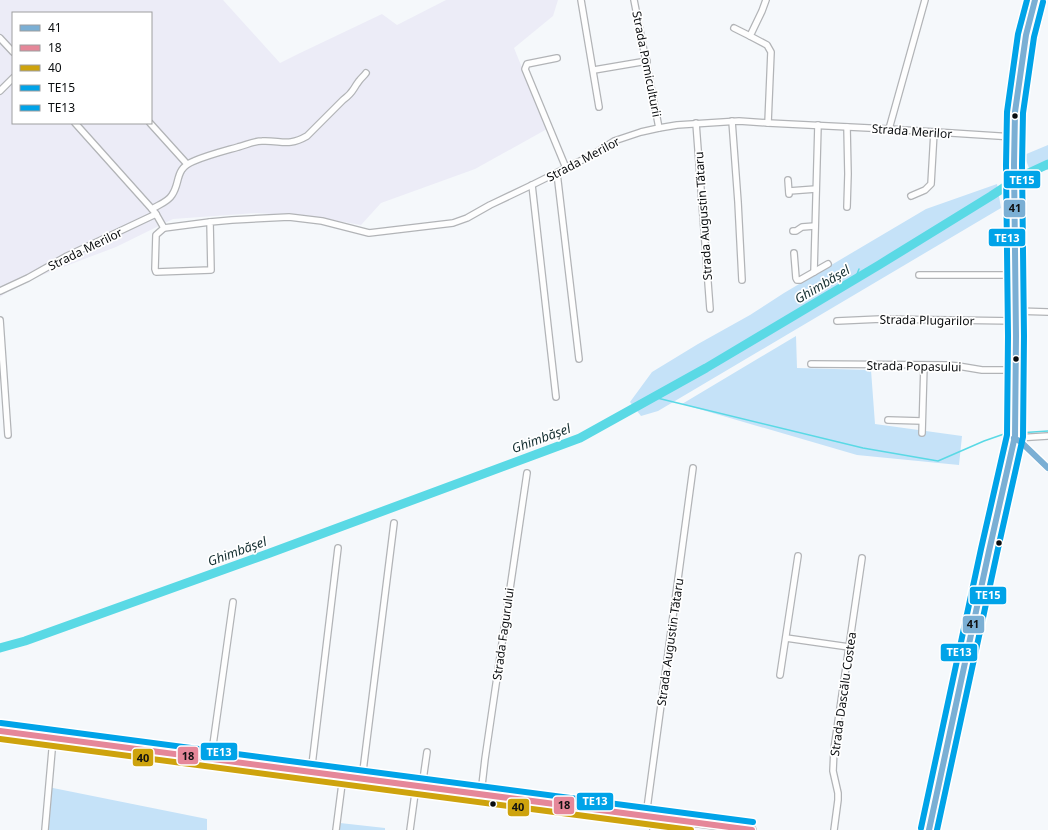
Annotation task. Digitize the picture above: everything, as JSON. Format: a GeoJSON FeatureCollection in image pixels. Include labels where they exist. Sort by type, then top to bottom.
{"type":"FeatureCollection","features":[{"type":"Feature","properties":{"kind":"street"},"geometry":{"type":"LineString","coordinates":[[581,0],[594,70],[599,107]]}},
{"type":"Feature","properties":{"kind":"street","name":"Strada Pomiculturii"},"geometry":{"type":"LineString","coordinates":[[634,0],[659,128]]}},
{"type":"Feature","properties":{"kind":"street"},"geometry":{"type":"LineString","coordinates":[[750,36],[766,0]]}},
{"type":"Feature","properties":{"kind":"street"},"geometry":{"type":"LineString","coordinates":[[889,129],[925,0]]}},
{"type":"Feature","properties":{"kind":"street"},"geometry":{"type":"LineString","coordinates":[[929,830],[985,566],[1015,434],[1015,112],[1026,35],[1035,0]]}},
{"type":"Feature","properties":{"kind":"street"},"geometry":{"type":"LineString","coordinates":[[734,28],[767,45],[770,52],[768,123]]}},
{"type":"Feature","properties":{"kind":"street"},"geometry":{"type":"LineString","coordinates":[[0,38],[12,51]]}},
{"type":"Feature","properties":{"kind":"street"},"geometry":{"type":"LineString","coordinates":[[557,58],[527,64],[525,69],[566,168]]}},
{"type":"Feature","properties":{"kind":"street"},"geometry":{"type":"LineString","coordinates":[[594,70],[647,61]]}},
{"type":"Feature","properties":{"kind":"street"},"geometry":{"type":"LineString","coordinates":[[152,208],[168,200],[172,195],[176,188],[180,172],[187,164],[201,158],[261,140],[292,143],[307,136],[353,92],[366,73]]}},
{"type":"Feature","properties":{"kind":"street"},"geometry":{"type":"LineString","coordinates":[[0,91],[12,79]]}},
{"type":"Feature","properties":{"kind":"street","name":"Strada Merilor"},"geometry":{"type":"LineString","coordinates":[[164,228],[232,220],[289,217],[322,221],[374,233],[458,222],[594,154],[614,141],[659,128],[696,123],[739,120],[768,123],[1014,137]]}},
{"type":"Feature","properties":{"kind":"street"},"geometry":{"type":"LineString","coordinates":[[732,121],[742,280]]}},
{"type":"Feature","properties":{"kind":"street","name":"Strada Augustin Tătaru"},"geometry":{"type":"LineString","coordinates":[[696,123],[710,309]]}},
{"type":"Feature","properties":{"kind":"street"},"geometry":{"type":"LineString","coordinates":[[76,124],[152,208],[164,228],[156,235],[156,272],[211,270],[210,222]]}},
{"type":"Feature","properties":{"kind":"street"},"geometry":{"type":"LineString","coordinates":[[151,124],[187,164]]}},
{"type":"Feature","properties":{"kind":"street"},"geometry":{"type":"LineString","coordinates":[[814,272],[818,126]]}},
{"type":"Feature","properties":{"kind":"street"},"geometry":{"type":"LineString","coordinates":[[847,127],[847,207]]}},
{"type":"Feature","properties":{"kind":"street"},"geometry":{"type":"LineString","coordinates":[[911,196],[925,190],[931,184],[934,132]]}},
{"type":"Feature","properties":{"kind":"street"},"geometry":{"type":"LineString","coordinates":[[557,173],[579,359]]}},
{"type":"Feature","properties":{"kind":"street"},"geometry":{"type":"LineString","coordinates":[[788,180],[789,193],[816,189]]}},
{"type":"Feature","properties":{"kind":"street"},"geometry":{"type":"LineString","coordinates":[[532,185],[556,397]]}},
{"type":"Feature","properties":{"kind":"street","name":"Strada Merilor"},"geometry":{"type":"LineString","coordinates":[[0,290],[28,278],[67,256],[156,214]]}},
{"type":"Feature","properties":{"kind":"street"},"geometry":{"type":"LineString","coordinates":[[793,231],[796,231],[802,227],[815,226]]}},
{"type":"Feature","properties":{"kind":"street"},"geometry":{"type":"LineString","coordinates":[[794,253],[797,280],[800,280],[828,264]]}},
{"type":"Feature","properties":{"kind":"street"},"geometry":{"type":"LineString","coordinates":[[919,275],[1016,274]]}},
{"type":"Feature","properties":{"kind":"street"},"geometry":{"type":"LineString","coordinates":[[1016,311],[1048,312]]}},
{"type":"Feature","properties":{"kind":"street","name":"Strada Plugarilor"},"geometry":{"type":"LineString","coordinates":[[837,321],[881,319],[1016,321]]}},
{"type":"Feature","properties":{"kind":"street"},"geometry":{"type":"LineString","coordinates":[[0,320],[8,435]]}},
{"type":"Feature","properties":{"kind":"street","name":"Strada Popasului"},"geometry":{"type":"LineString","coordinates":[[811,364],[924,365],[958,366],[982,370],[1016,370]]}},
{"type":"Feature","properties":{"kind":"street"},"geometry":{"type":"LineString","coordinates":[[922,433],[924,365]]}},
{"type":"Feature","properties":{"kind":"street"},"geometry":{"type":"LineString","coordinates":[[888,420],[922,421]]}},
{"type":"Feature","properties":{"kind":"street"},"geometry":{"type":"LineString","coordinates":[[1015,434],[1048,436]]}},
{"type":"Feature","properties":{"kind":"street"},"geometry":{"type":"LineString","coordinates":[[1015,434],[1021,442],[1048,468]]}},
{"type":"Feature","properties":{"kind":"street","name":"Strada Augustin Tătaru"},"geometry":{"type":"LineString","coordinates":[[653,830],[650,817],[693,468]]}},
{"type":"Feature","properties":{"kind":"street","name":"Strada Fagurului"},"geometry":{"type":"LineString","coordinates":[[480,794],[527,473]]}},
{"type":"Feature","properties":{"kind":"street"},"geometry":{"type":"LineString","coordinates":[[362,779],[394,523]]}},
{"type":"Feature","properties":{"kind":"street"},"geometry":{"type":"LineString","coordinates":[[310,772],[338,548]]}},
{"type":"Feature","properties":{"kind":"street"},"geometry":{"type":"LineString","coordinates":[[780,675],[798,556]]}},
{"type":"Feature","properties":{"kind":"street","name":"Strada Dascălu Costea"},"geometry":{"type":"LineString","coordinates":[[834,830],[838,793],[833,771],[833,762],[862,558]]}},
{"type":"Feature","properties":{"kind":"street"},"geometry":{"type":"LineString","coordinates":[[211,759],[233,602]]}},
{"type":"Feature","properties":{"kind":"street"},"geometry":{"type":"LineString","coordinates":[[786,638],[849,647]]}},
{"type":"Feature","properties":{"kind":"street"},"geometry":{"type":"LineString","coordinates":[[0,731],[752,830]]}},
{"type":"Feature","properties":{"kind":"street"},"geometry":{"type":"LineString","coordinates":[[45,830],[53,738]]}},
{"type":"Feature","properties":{"kind":"street"},"geometry":{"type":"LineString","coordinates":[[410,830],[427,752]]}},
{"type":"Feature","properties":{"kind":"street"},"geometry":{"type":"LineString","coordinates":[[336,830],[343,776]]}},
{"type":"Feature","properties":{"kind":"shaded area"},"geometry":{"type":"Polygon","coordinates":[[[0,0],[223,0],[280,63],[382,14],[397,25],[446,0],[558,0],[553,16],[514,48],[547,129],[475,169],[381,203],[361,225],[315,217],[257,213],[173,219],[116,247],[21,283],[0,297],[0,0]]]}},
{"type":"Feature","properties":{"kind":"shaded area"},"geometry":{"type":"Polygon","coordinates":[[[1048,145],[1048,170],[1032,176],[1024,155],[1048,145]]]}},
{"type":"Feature","properties":{"kind":"shaded area"},"geometry":{"type":"Polygon","coordinates":[[[997,184],[1001,208],[658,411],[641,416],[630,402],[652,372],[698,344],[750,315],[784,293],[926,209],[997,184]]]}},
{"type":"Feature","properties":{"kind":"shaded area"},"geometry":{"type":"Polygon","coordinates":[[[796,336],[797,368],[871,370],[875,424],[962,436],[959,465],[857,455],[682,404],[796,336]]]}},
{"type":"Feature","properties":{"kind":"shaded area"},"geometry":{"type":"Polygon","coordinates":[[[48,787],[207,819],[207,830],[45,830],[48,787]]]}},
{"type":"Feature","properties":{"kind":"shaded area"},"geometry":{"type":"Polygon","coordinates":[[[340,823],[385,828],[385,830],[339,830],[340,823]]]}},
{"type":"Feature","properties":{"kind":"waterway","name":"Ghimbășel"},"geometry":{"type":"LineString","coordinates":[[0,648],[25,641],[270,553],[580,438],[706,368],[879,265],[1020,177],[1048,164]]}},
{"type":"Feature","properties":{"kind":"waterway","name":"Ghimbășel"},"geometry":{"type":"LineString","coordinates":[[855,279],[859,269]]}},
{"type":"Feature","properties":{"kind":"waterway"},"geometry":{"type":"LineString","coordinates":[[653,397],[863,448],[938,461],[984,441],[1004,434],[1012,433]]}},
{"type":"Feature","properties":{"kind":"waterway"},"geometry":{"type":"LineString","coordinates":[[1018,433],[1048,431]]}},
{"type":"Feature","properties":{"kind":"transit line","name":"TE13"},"geometry":{"type":"LineString","coordinates":[[921,828],[1007,435],[1007,112],[1018,34],[1027,0]]}},
{"type":"Feature","properties":{"kind":"transit line","name":"41"},"geometry":{"type":"LineString","coordinates":[[929,830],[1015,436],[1015,112],[1026,35],[1035,0]]}},
{"type":"Feature","properties":{"kind":"transit line","name":"TE15"},"geometry":{"type":"LineString","coordinates":[[937,830],[1023,437],[1023,113],[1034,37],[1043,2]]}},
{"type":"Feature","properties":{"kind":"transit line","name":"41"},"geometry":{"type":"LineString","coordinates":[[1014,438],[1021,442],[1048,468]]}},
{"type":"Feature","properties":{"kind":"transit line","name":"TE13"},"geometry":{"type":"LineString","coordinates":[[1,723],[753,822]]}},
{"type":"Feature","properties":{"kind":"transit line","name":"18"},"geometry":{"type":"LineString","coordinates":[[0,731],[752,830]]}},
{"type":"Feature","properties":{"kind":"transit line","name":"40"},"geometry":{"type":"LineString","coordinates":[[0,739],[691,830]]}}]}
